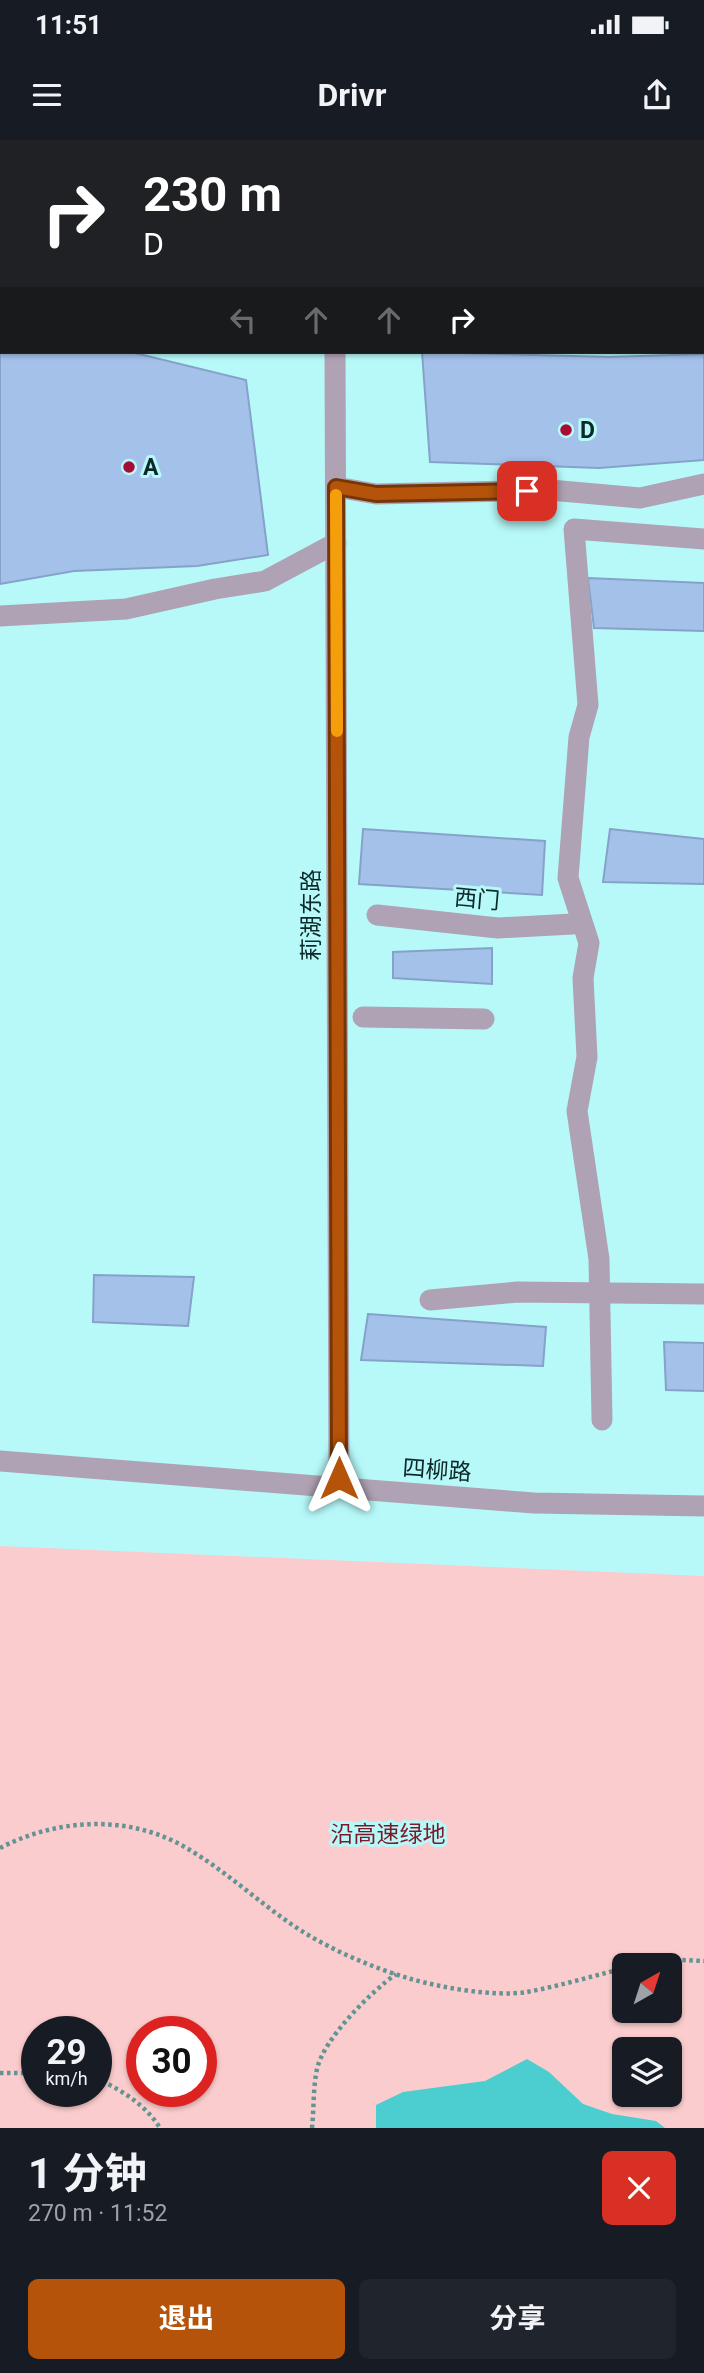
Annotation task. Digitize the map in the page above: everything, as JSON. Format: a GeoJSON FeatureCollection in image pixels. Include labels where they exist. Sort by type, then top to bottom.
{"type":"FeatureCollection","features":[{"type":"Feature","properties":{"kind":"street","name":"莉湖东路"},"geometry":{"type":"LineString","coordinates":[[335,354],[339,1478]]}},
{"type":"Feature","properties":{"kind":"street"},"geometry":{"type":"LineString","coordinates":[[336,487],[376,494],[550,490],[640,498],[704,484]]}},
{"type":"Feature","properties":{"kind":"street"},"geometry":{"type":"LineString","coordinates":[[602,1420],[599,1259],[577,1111],[587,1057],[583,978],[589,943],[568,878],[579,737],[588,705],[574,529],[704,540]]}},
{"type":"Feature","properties":{"kind":"street"},"geometry":{"type":"LineString","coordinates":[[0,616],[126,609],[265,581],[336,543]]}},
{"type":"Feature","properties":{"kind":"street","name":"西门"},"geometry":{"type":"LineString","coordinates":[[377,915],[498,928],[572,924]]}},
{"type":"Feature","properties":{"kind":"street"},"geometry":{"type":"LineString","coordinates":[[363,1017],[484,1019]]}},
{"type":"Feature","properties":{"kind":"street"},"geometry":{"type":"LineString","coordinates":[[430,1300],[518,1292],[704,1294]]}},
{"type":"Feature","properties":{"kind":"street","name":"四柳路"},"geometry":{"type":"LineString","coordinates":[[0,1461],[534,1503],[704,1506]]}},
{"type":"Feature","properties":{"kind":"path"},"geometry":{"type":"LineString","coordinates":[[0,1848],[30,1832],[73,1824],[124,1827],[152,1833],[182,1845],[310,1936],[396,1973],[457,1989],[524,1993],[612,1971]]}},
{"type":"Feature","properties":{"kind":"path"},"geometry":{"type":"LineString","coordinates":[[682,1960],[704,1961]]}},
{"type":"Feature","properties":{"kind":"path"},"geometry":{"type":"LineString","coordinates":[[312,2128],[318,2067],[323,2056],[371,1993],[396,1973]]}},
{"type":"Feature","properties":{"kind":"path"},"geometry":{"type":"LineString","coordinates":[[0,2073],[21,2073]]}},
{"type":"Feature","properties":{"kind":"path"},"geometry":{"type":"LineString","coordinates":[[112,2086],[136,2102],[160,2128]]}},
{"type":"Feature","properties":{"kind":"green space","name":"沿高速绿地"},"geometry":{"type":"Polygon","coordinates":[[[0,1546],[704,1576],[704,2128],[0,2128],[0,1546]]]}},
{"type":"Feature","properties":{"kind":"water"},"geometry":{"type":"Polygon","coordinates":[[[527,2059],[549,2072],[583,2104],[612,2114],[656,2121],[665,2128],[376,2128],[376,2105],[403,2092],[485,2081],[527,2059]]]}},
{"type":"Feature","properties":{"kind":"building","name":"A"},"geometry":{"type":"Polygon","coordinates":[[[0,354],[139,354],[246,380],[268,555],[197,566],[74,571],[0,584],[0,354]]]}},
{"type":"Feature","properties":{"kind":"building","name":"D"},"geometry":{"type":"Polygon","coordinates":[[[422,354],[609,357],[704,354],[704,460],[599,468],[430,462],[422,354]]]}},
{"type":"Feature","properties":{"kind":"building"},"geometry":{"type":"Polygon","coordinates":[[[588,578],[704,583],[704,631],[594,628],[588,578]]]}},
{"type":"Feature","properties":{"kind":"building"},"geometry":{"type":"Polygon","coordinates":[[[363,829],[545,841],[542,895],[359,884],[363,829]]]}},
{"type":"Feature","properties":{"kind":"building"},"geometry":{"type":"Polygon","coordinates":[[[610,829],[704,839],[704,884],[603,882],[610,829]]]}},
{"type":"Feature","properties":{"kind":"building"},"geometry":{"type":"Polygon","coordinates":[[[492,948],[492,984],[393,978],[393,952],[492,948]]]}},
{"type":"Feature","properties":{"kind":"building"},"geometry":{"type":"Polygon","coordinates":[[[94,1275],[194,1277],[188,1326],[93,1322],[94,1275]]]}},
{"type":"Feature","properties":{"kind":"building"},"geometry":{"type":"Polygon","coordinates":[[[368,1314],[546,1327],[543,1366],[361,1360],[368,1314]]]}},
{"type":"Feature","properties":{"kind":"building"},"geometry":{"type":"Polygon","coordinates":[[[664,1342],[704,1343],[704,1391],[666,1390],[664,1342]]]}},
{"type":"Feature","properties":{"kind":"slow traffic"},"geometry":{"type":"LineString","coordinates":[[336,495],[337,731]]}},
{"type":"Feature","properties":{"kind":"place","name":"D"},"geometry":{"type":"Point","coordinates":[566,430]}},
{"type":"Feature","properties":{"kind":"place","name":"A"},"geometry":{"type":"Point","coordinates":[129,467]}},
{"type":"Feature","properties":{"kind":"route"},"geometry":{"type":"LineString","coordinates":[[339,1478],[336,487],[376,494],[527,491]]}}]}
